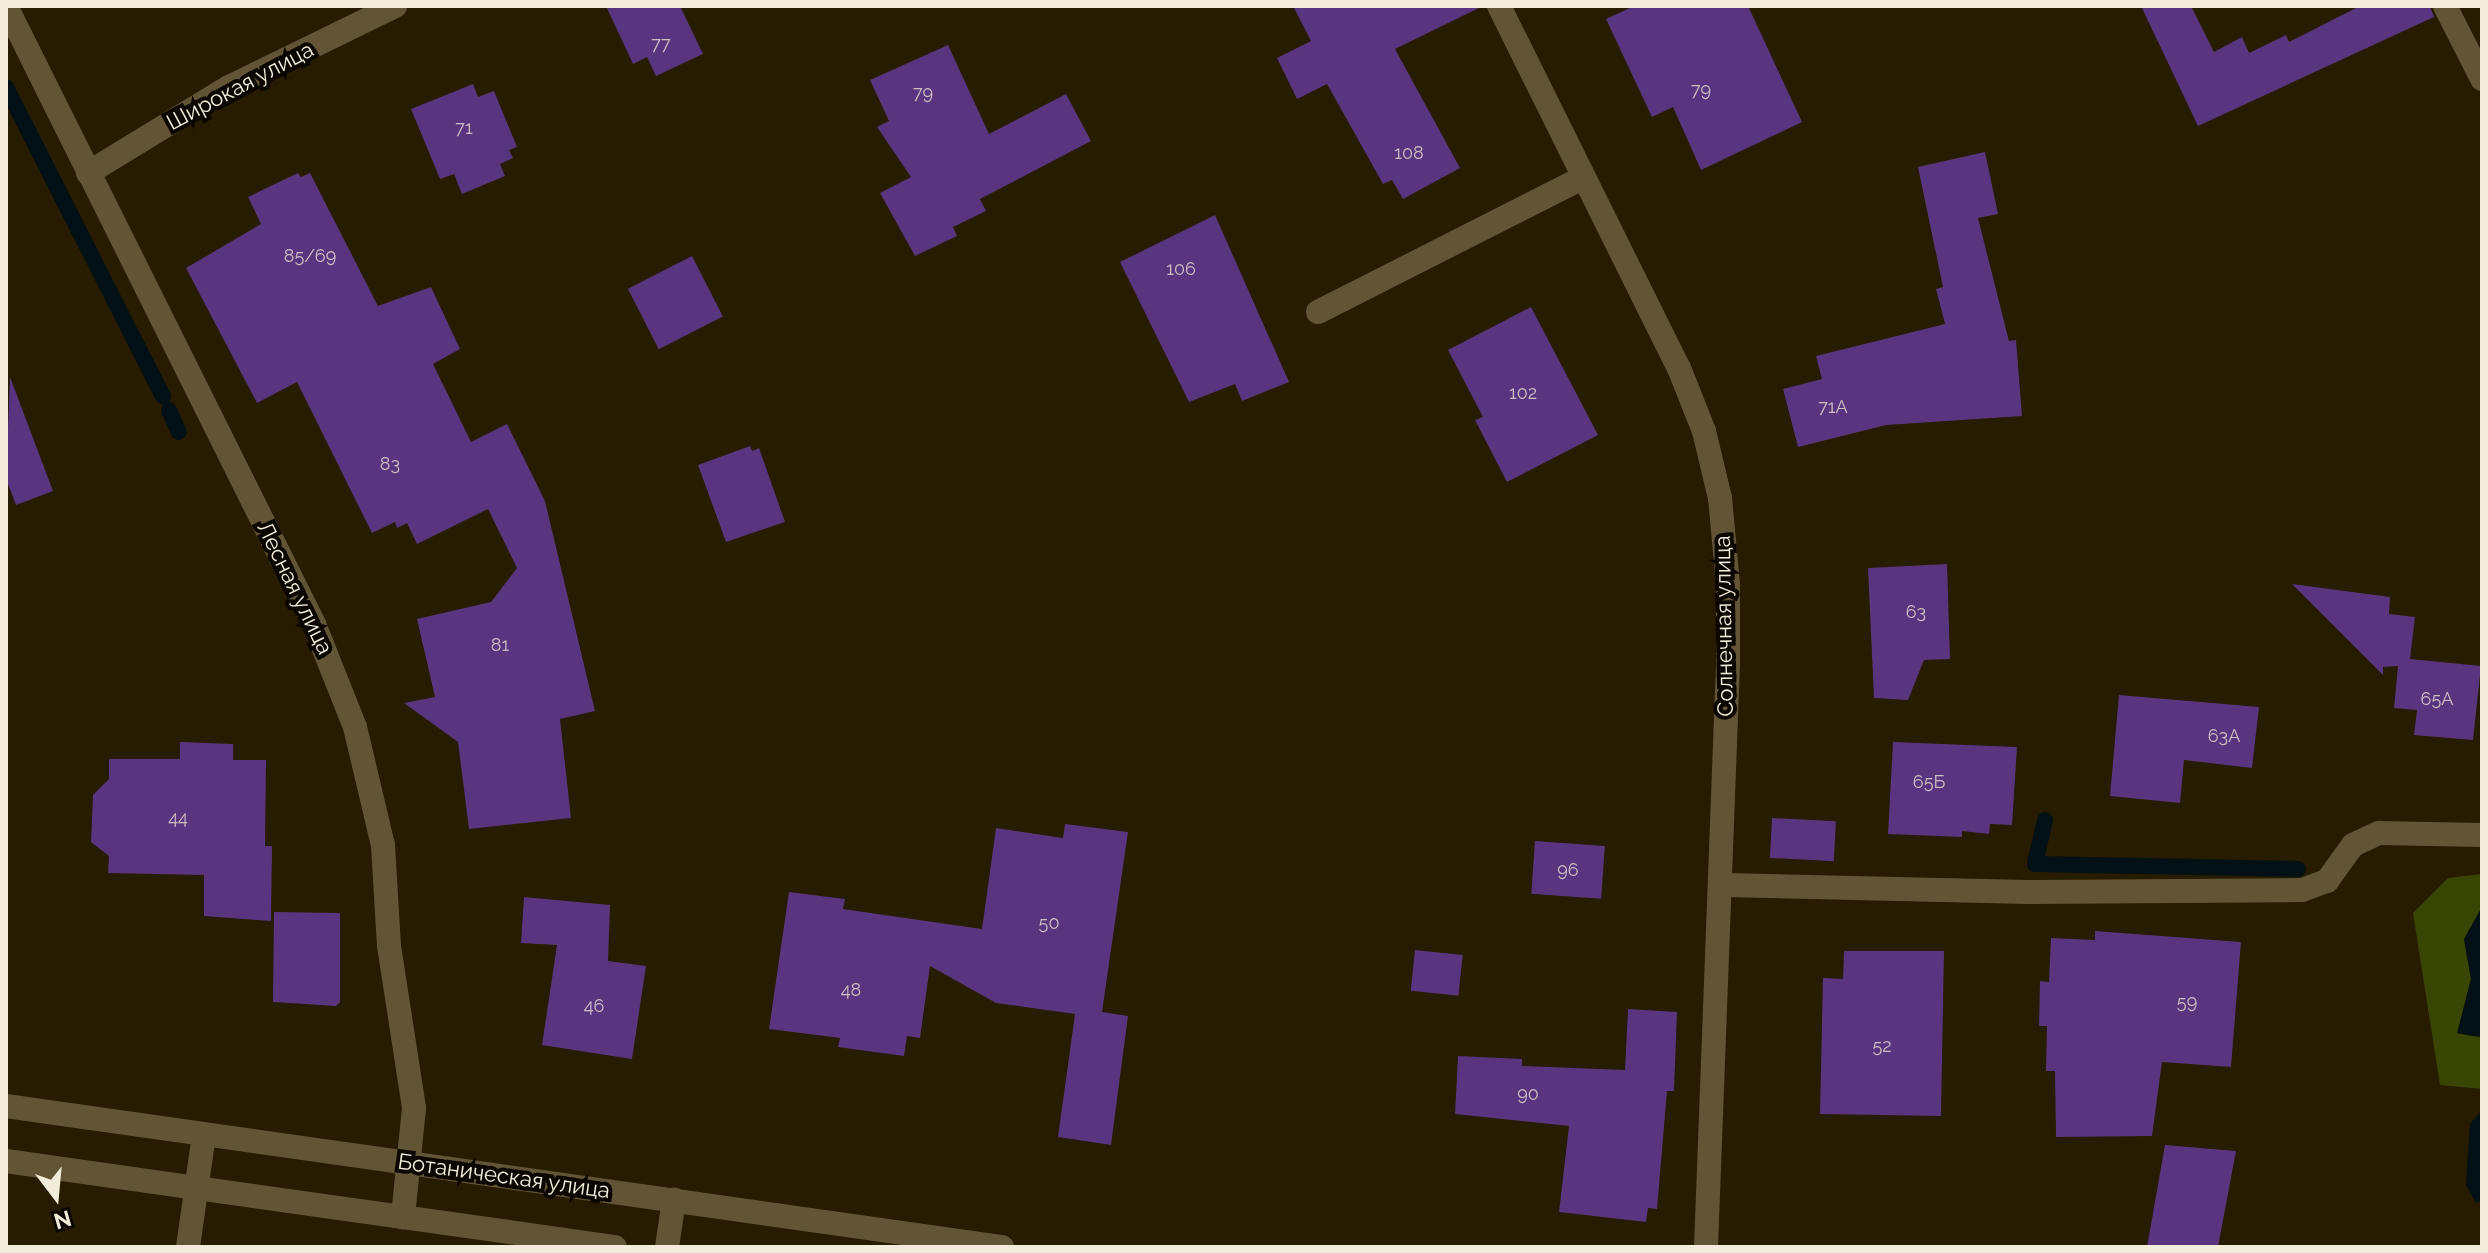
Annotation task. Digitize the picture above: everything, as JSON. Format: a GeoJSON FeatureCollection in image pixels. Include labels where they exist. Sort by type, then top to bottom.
{"type":"FeatureCollection","features":[{"type":"Feature","properties":{"kind":"street","name":"Лесная улица"},"geometry":{"type":"LineString","coordinates":[[6,6],[314,624],[355,727],[383,845],[389,946],[414,1108],[403,1217]]}},
{"type":"Feature","properties":{"kind":"street","name":"Широкая улица"},"geometry":{"type":"LineString","coordinates":[[88,173],[229,87],[395,6]]}},
{"type":"Feature","properties":{"kind":"street"},"geometry":{"type":"LineString","coordinates":[[2445,6],[2482,79]]}},
{"type":"Feature","properties":{"kind":"street","name":"Солнечная улица"},"geometry":{"type":"LineString","coordinates":[[1509,9],[1584,177],[1679,368],[1704,431],[1720,498],[1728,585],[1723,885],[1706,1247]]}},
{"type":"Feature","properties":{"kind":"street"},"geometry":{"type":"LineString","coordinates":[[1318,312],[1584,177]]}},
{"type":"Feature","properties":{"kind":"street"},"geometry":{"type":"LineString","coordinates":[[1723,885],[2028,892],[2302,890],[2327,881],[2353,845],[2379,833],[2482,835]]}},
{"type":"Feature","properties":{"kind":"street","name":"Ботаническая улица"},"geometry":{"type":"LineString","coordinates":[[6,1106],[1002,1247]]}},
{"type":"Feature","properties":{"kind":"street"},"geometry":{"type":"LineString","coordinates":[[188,1247],[204,1135]]}},
{"type":"Feature","properties":{"kind":"street"},"geometry":{"type":"LineString","coordinates":[[6,1161],[615,1247]]}},
{"type":"Feature","properties":{"kind":"street"},"geometry":{"type":"LineString","coordinates":[[667,1247],[674,1200]]}},
{"type":"Feature","properties":{"kind":"green space"},"geometry":{"type":"Polygon","coordinates":[[[2482,874],[2482,907],[2464,939],[2471,979],[2458,1033],[2482,1037],[2482,1089],[2440,1085],[2413,913],[2448,878],[2482,874]]]}},
{"type":"Feature","properties":{"kind":"shaded area"},"geometry":{"type":"Polygon","coordinates":[[[2482,907],[2482,1037],[2457,1033],[2471,979],[2464,939],[2482,907]]]}},
{"type":"Feature","properties":{"kind":"shaded area"},"geometry":{"type":"Polygon","coordinates":[[[2482,1110],[2482,1200],[2476,1203],[2466,1185],[2470,1124],[2482,1110]]]}},
{"type":"Feature","properties":{"kind":"building"},"geometry":{"type":"Polygon","coordinates":[[[606,6],[680,6],[703,54],[656,76],[647,57],[633,64],[606,6]]]}},
{"type":"Feature","properties":{"kind":"building"},"geometry":{"type":"Polygon","coordinates":[[[1293,6],[1483,6],[1395,49],[1460,168],[1403,199],[1392,180],[1383,184],[1327,84],[1297,99],[1277,58],[1311,41],[1293,6]]]}},
{"type":"Feature","properties":{"kind":"building"},"geometry":{"type":"Polygon","coordinates":[[[1634,6],[1748,6],[1802,122],[1701,170],[1673,107],[1652,117],[1606,19],[1634,6]]]}},
{"type":"Feature","properties":{"kind":"building"},"geometry":{"type":"Polygon","coordinates":[[[2141,6],[2191,6],[2214,52],[2242,37],[2249,53],[2286,35],[2289,42],[2360,6],[2430,6],[2434,17],[2198,126],[2141,6]]]}},
{"type":"Feature","properties":{"kind":"building"},"geometry":{"type":"Polygon","coordinates":[[[948,45],[989,134],[1066,94],[1091,141],[980,199],[986,211],[953,227],[957,236],[915,256],[880,193],[911,177],[877,127],[889,121],[870,80],[948,45]]]}},
{"type":"Feature","properties":{"kind":"building"},"geometry":{"type":"Polygon","coordinates":[[[473,84],[478,97],[494,91],[517,147],[509,150],[513,158],[500,164],[505,176],[462,194],[454,174],[440,179],[411,109],[473,84]]]}},
{"type":"Feature","properties":{"kind":"building"},"geometry":{"type":"Polygon","coordinates":[[[1985,152],[1998,214],[1978,218],[2009,341],[2016,340],[2022,416],[1886,425],[1798,447],[1783,389],[1822,379],[1816,356],[1945,324],[1936,289],[1943,287],[1918,167],[1985,152]]]}},
{"type":"Feature","properties":{"kind":"building"},"geometry":{"type":"Polygon","coordinates":[[[298,173],[301,177],[310,173],[378,306],[431,287],[460,349],[433,364],[471,442],[507,424],[545,501],[595,711],[560,719],[571,818],[469,829],[458,742],[404,703],[435,697],[417,619],[491,602],[517,568],[488,509],[417,544],[407,523],[397,528],[395,522],[372,533],[297,382],[257,403],[186,268],[261,224],[248,197],[298,173]]]}},
{"type":"Feature","properties":{"kind":"building"},"geometry":{"type":"Polygon","coordinates":[[[1215,215],[1289,382],[1242,401],[1235,384],[1189,402],[1120,262],[1215,215]]]}},
{"type":"Feature","properties":{"kind":"building"},"geometry":{"type":"Polygon","coordinates":[[[692,256],[723,317],[659,349],[628,289],[692,256]]]}},
{"type":"Feature","properties":{"kind":"building"},"geometry":{"type":"Polygon","coordinates":[[[1531,307],[1598,435],[1507,482],[1475,420],[1483,417],[1448,350],[1531,307]]]}},
{"type":"Feature","properties":{"kind":"building"},"geometry":{"type":"Polygon","coordinates":[[[10,377],[53,491],[16,505],[6,479],[10,377]]]}},
{"type":"Feature","properties":{"kind":"building"},"geometry":{"type":"Polygon","coordinates":[[[750,446],[752,451],[759,448],[785,522],[726,542],[698,465],[750,446]]]}},
{"type":"Feature","properties":{"kind":"building"},"geometry":{"type":"Polygon","coordinates":[[[1947,564],[1950,659],[1924,660],[1908,700],[1874,698],[1868,568],[1947,564]]]}},
{"type":"Feature","properties":{"kind":"building"},"geometry":{"type":"Polygon","coordinates":[[[2292,584],[2390,597],[2389,614],[2415,617],[2410,659],[2481,666],[2473,740],[2414,735],[2417,710],[2394,708],[2398,666],[2383,667],[2383,675],[2292,584]]]}},
{"type":"Feature","properties":{"kind":"building"},"geometry":{"type":"Polygon","coordinates":[[[2119,695],[2259,707],[2252,768],[2184,760],[2180,803],[2110,796],[2119,695]]]}},
{"type":"Feature","properties":{"kind":"building"},"geometry":{"type":"Polygon","coordinates":[[[180,742],[233,744],[233,760],[266,760],[265,846],[272,846],[271,921],[204,916],[204,875],[108,873],[109,856],[91,842],[93,795],[109,779],[109,759],[180,759],[180,742]]]}},
{"type":"Feature","properties":{"kind":"building"},"geometry":{"type":"Polygon","coordinates":[[[1893,742],[2017,747],[2012,825],[1990,824],[1989,834],[1962,831],[1962,837],[1888,834],[1893,742]]]}},
{"type":"Feature","properties":{"kind":"building"},"geometry":{"type":"Polygon","coordinates":[[[1772,818],[1836,821],[1834,861],[1770,858],[1772,818]]]}},
{"type":"Feature","properties":{"kind":"building"},"geometry":{"type":"Polygon","coordinates":[[[1065,824],[1128,832],[1102,1012],[1128,1016],[1111,1145],[1058,1137],[1075,1014],[996,1003],[930,966],[920,1038],[907,1036],[904,1056],[838,1047],[840,1038],[769,1029],[789,892],[845,899],[843,909],[982,929],[996,828],[1063,838],[1065,824]]]}},
{"type":"Feature","properties":{"kind":"building"},"geometry":{"type":"Polygon","coordinates":[[[1535,841],[1605,846],[1601,899],[1531,894],[1535,841]]]}},
{"type":"Feature","properties":{"kind":"building"},"geometry":{"type":"Polygon","coordinates":[[[524,897],[610,905],[608,961],[646,966],[632,1059],[542,1045],[557,945],[521,943],[524,897]]]}},
{"type":"Feature","properties":{"kind":"building"},"geometry":{"type":"Polygon","coordinates":[[[274,912],[340,913],[340,1002],[336,1006],[273,1002],[274,912]]]}},
{"type":"Feature","properties":{"kind":"building"},"geometry":{"type":"Polygon","coordinates":[[[2095,931],[2241,942],[2231,1067],[2162,1062],[2152,1136],[2056,1137],[2055,1071],[2046,1071],[2047,1026],[2039,1026],[2040,981],[2049,982],[2051,938],[2095,940],[2095,931]]]}},
{"type":"Feature","properties":{"kind":"building"},"geometry":{"type":"Polygon","coordinates":[[[1415,950],[1463,955],[1458,996],[1411,991],[1415,950]]]}},
{"type":"Feature","properties":{"kind":"building"},"geometry":{"type":"Polygon","coordinates":[[[1844,951],[1944,951],[1941,1116],[1820,1114],[1823,978],[1843,979],[1844,951]]]}},
{"type":"Feature","properties":{"kind":"building"},"geometry":{"type":"Polygon","coordinates":[[[1628,1009],[1677,1012],[1674,1091],[1667,1091],[1657,1209],[1648,1208],[1646,1222],[1559,1212],[1569,1126],[1455,1114],[1458,1056],[1522,1059],[1522,1066],[1625,1070],[1628,1009]]]}},
{"type":"Feature","properties":{"kind":"building"},"geometry":{"type":"Polygon","coordinates":[[[2165,1145],[2236,1151],[2218,1247],[2147,1247],[2165,1145]]]}},
{"type":"Feature","properties":{"kind":"waterway"},"geometry":{"type":"LineString","coordinates":[[6,87],[163,397]]}},
{"type":"Feature","properties":{"kind":"waterway"},"geometry":{"type":"LineString","coordinates":[[169,410],[179,432]]}},
{"type":"Feature","properties":{"kind":"waterway"},"geometry":{"type":"LineString","coordinates":[[2045,820],[2035,864],[2298,869]]}}]}
